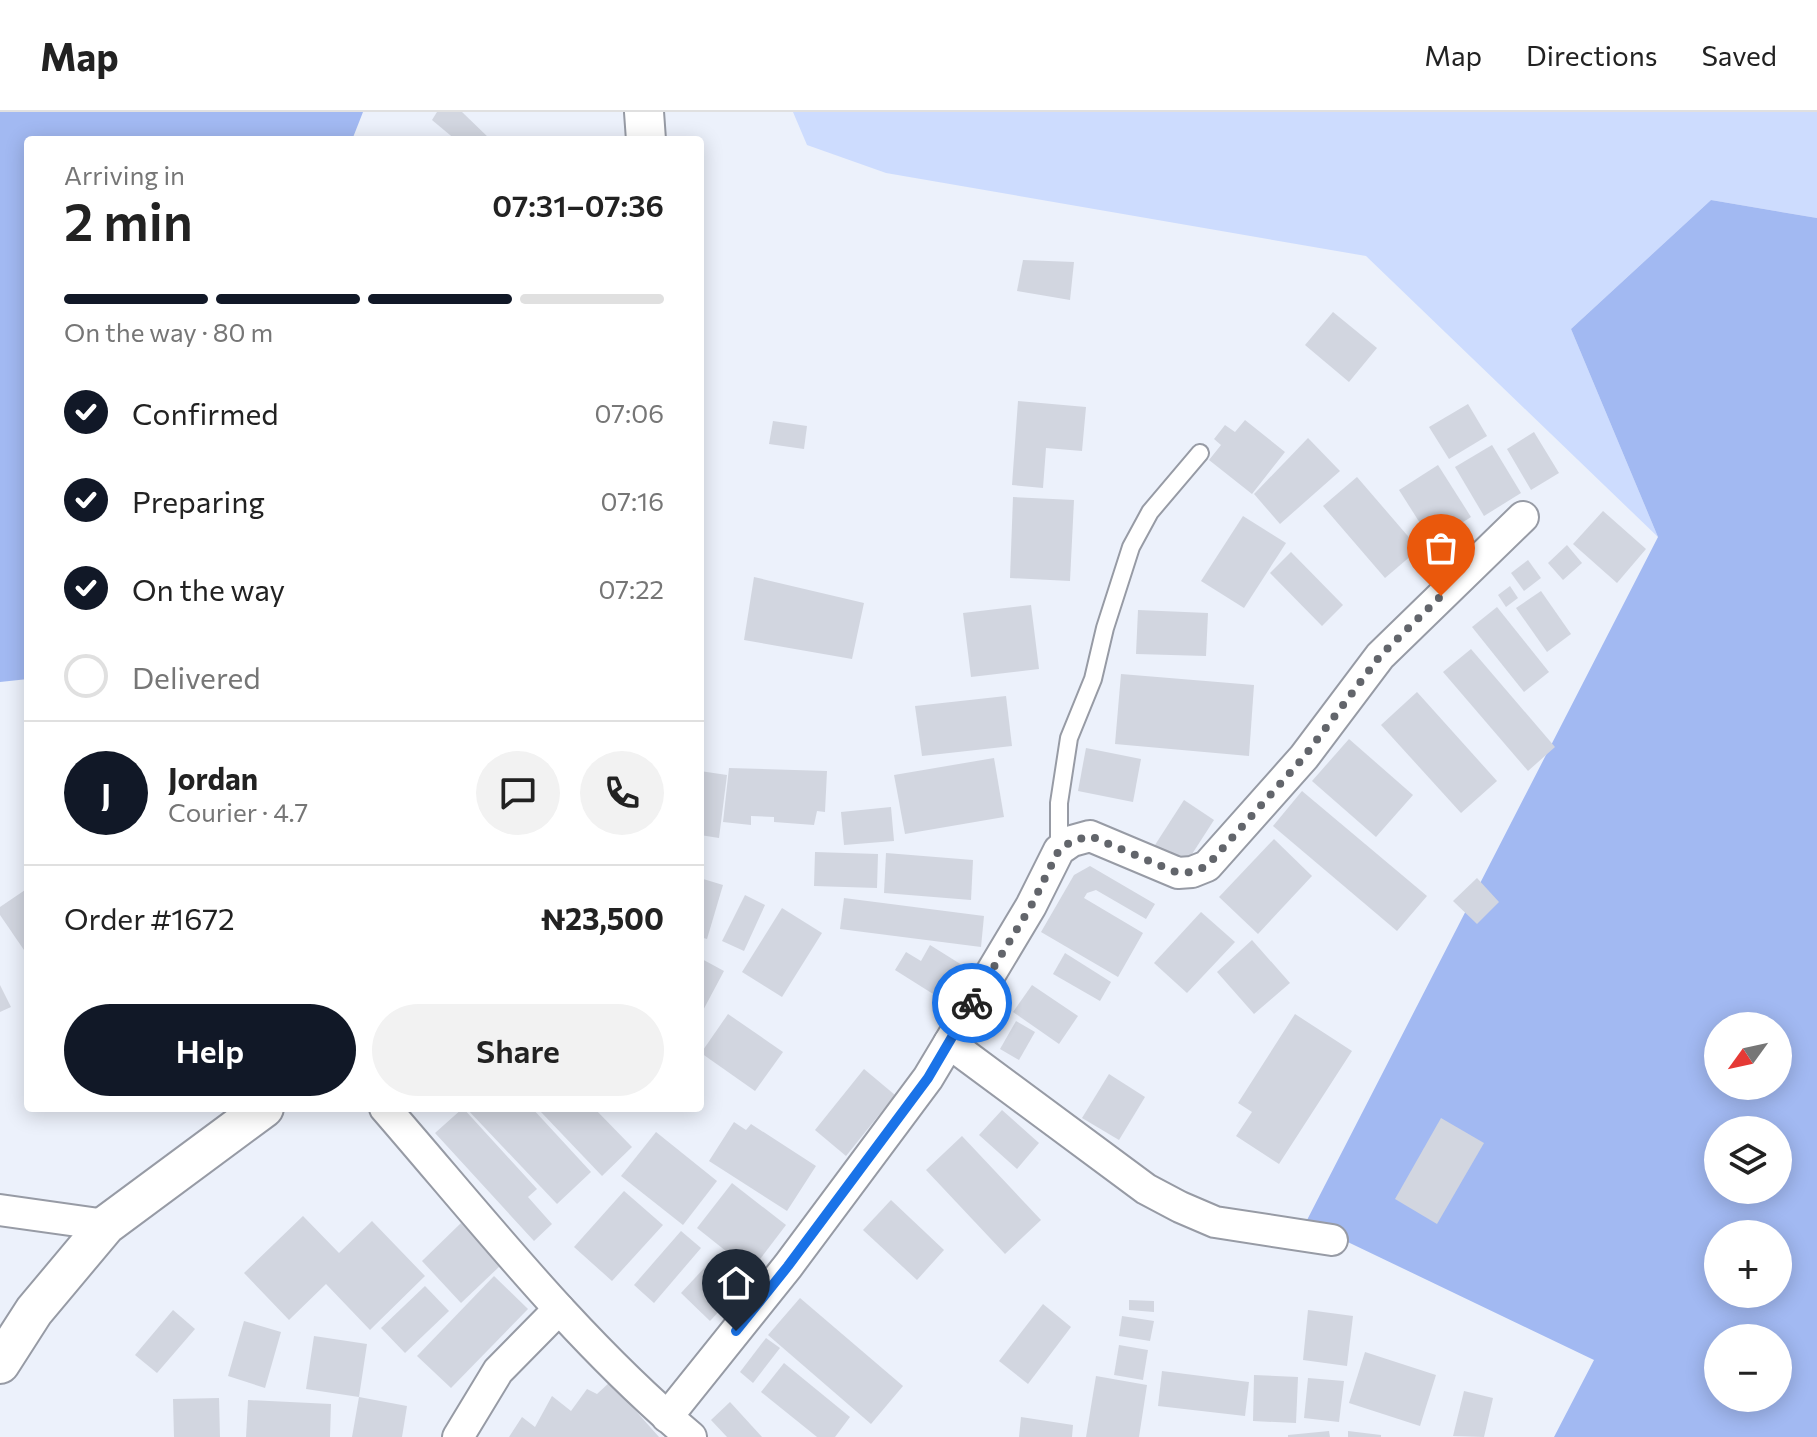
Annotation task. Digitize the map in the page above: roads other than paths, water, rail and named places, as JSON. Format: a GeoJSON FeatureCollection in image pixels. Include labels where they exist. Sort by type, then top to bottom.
{"type":"FeatureCollection","features":[{"type":"Feature","properties":{"kind":"street"},"geometry":{"type":"LineString","coordinates":[[644,112],[646,136]]}},
{"type":"Feature","properties":{"kind":"street"},"geometry":{"type":"LineString","coordinates":[[667,1417],[788,1266],[928,1078],[1031,906],[1059,850],[1072,841],[1090,836],[1178,873],[1207,866],[1304,757],[1380,656],[1523,517]]}},
{"type":"Feature","properties":{"kind":"street"},"geometry":{"type":"LineString","coordinates":[[949,1043],[1146,1189],[1180,1207],[1215,1222],[1332,1240]]}},
{"type":"Feature","properties":{"kind":"street"},"geometry":{"type":"LineString","coordinates":[[0,1364],[34,1311],[106,1225],[259,1112]]}},
{"type":"Feature","properties":{"kind":"street"},"geometry":{"type":"LineString","coordinates":[[388,1112],[559,1309],[691,1437]]}},
{"type":"Feature","properties":{"kind":"street"},"geometry":{"type":"LineString","coordinates":[[0,1210],[106,1225]]}},
{"type":"Feature","properties":{"kind":"street"},"geometry":{"type":"LineString","coordinates":[[458,1437],[498,1371],[559,1309]]}},
{"type":"Feature","properties":{"kind":"lane"},"geometry":{"type":"LineString","coordinates":[[1059,850],[1059,803],[1069,738],[1093,679],[1105,628],[1131,547],[1150,512],[1200,453]]}}]}
